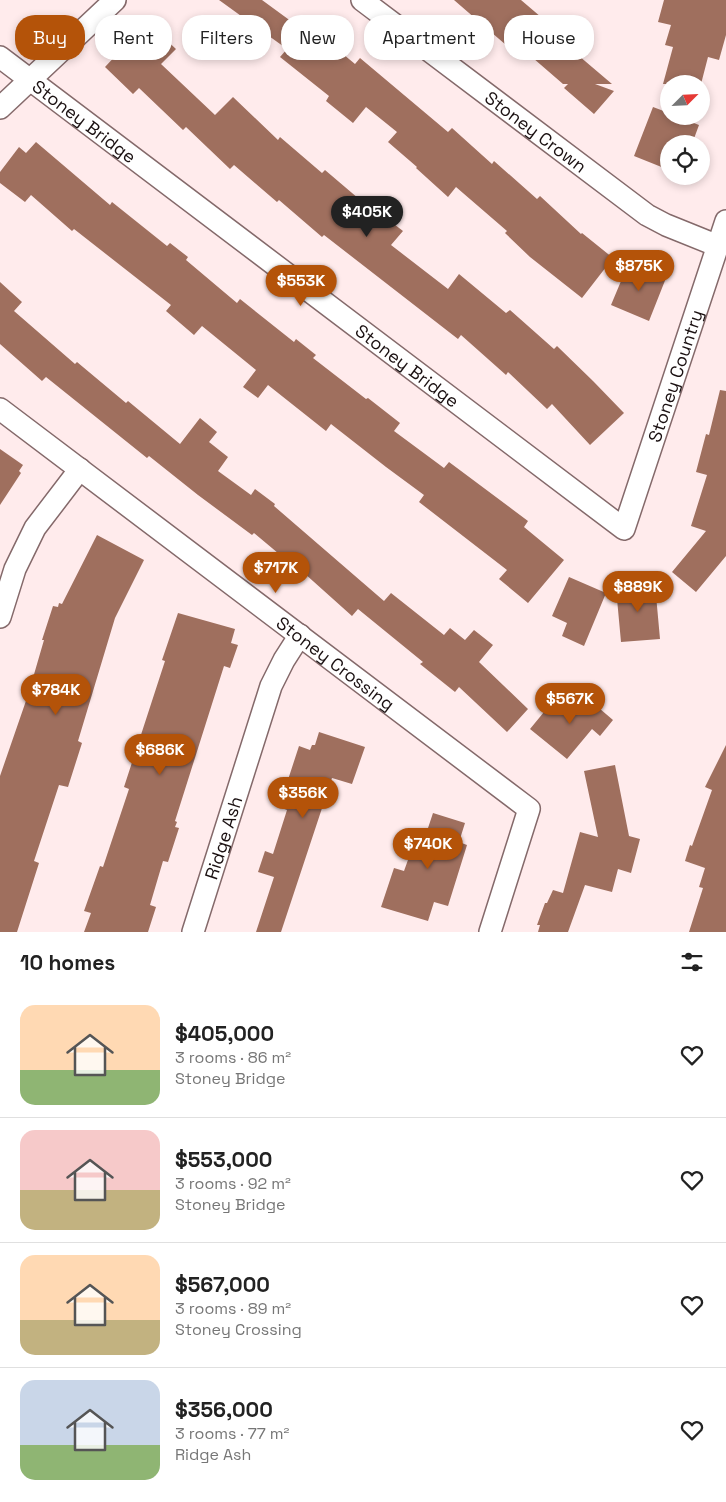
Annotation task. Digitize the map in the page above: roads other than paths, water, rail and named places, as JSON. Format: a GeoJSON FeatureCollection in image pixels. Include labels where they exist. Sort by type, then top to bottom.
{"type":"FeatureCollection","features":[{"type":"Feature","properties":{"kind":"street"},"geometry":{"type":"LineString","coordinates":[[0,108],[115,0]]}},
{"type":"Feature","properties":{"kind":"street","name":"Stoney Crown"},"geometry":{"type":"LineString","coordinates":[[362,0],[647,215],[666,225],[718,246]]}},
{"type":"Feature","properties":{"kind":"street","name":"Stoney Bridge"},"geometry":{"type":"LineString","coordinates":[[0,57],[624,530]]}},
{"type":"Feature","properties":{"kind":"street","name":"Stoney Country"},"geometry":{"type":"LineString","coordinates":[[624,530],[726,221]]}},
{"type":"Feature","properties":{"kind":"street","name":"Stoney Crossing"},"geometry":{"type":"LineString","coordinates":[[0,409],[529,809],[490,932]]}},
{"type":"Feature","properties":{"kind":"street"},"geometry":{"type":"LineString","coordinates":[[0,617],[15,569],[35,528],[80,469]]}},
{"type":"Feature","properties":{"kind":"street","name":"Ridge Ash"},"geometry":{"type":"LineString","coordinates":[[193,932],[271,686],[284,660],[300,635]]}}]}
